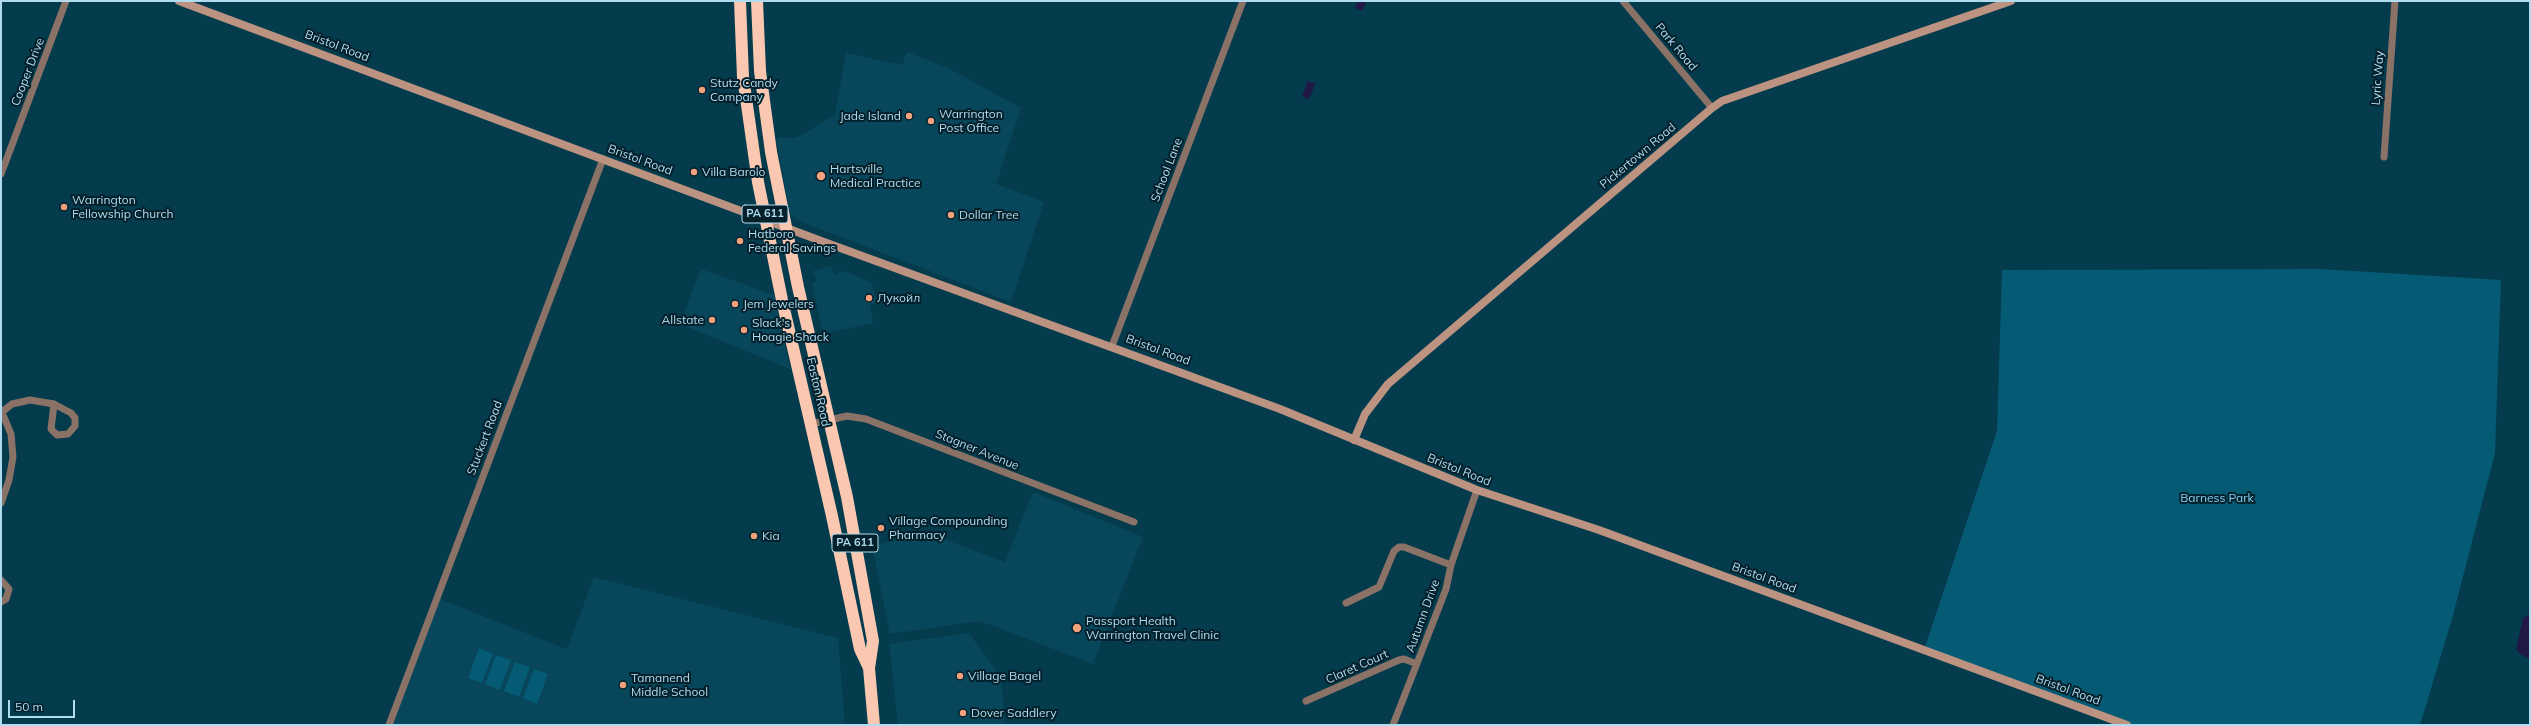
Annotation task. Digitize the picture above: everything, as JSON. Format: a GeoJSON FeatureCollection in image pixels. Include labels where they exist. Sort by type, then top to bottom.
{"type":"FeatureCollection","features":[{"type":"Feature","properties":{"kind":"highway","name":"Easton Road"},"geometry":{"type":"LineString","coordinates":[[740,1],[743,77],[748,121],[766,220],[860,649],[869,668]]}},
{"type":"Feature","properties":{"kind":"highway","name":"Easton Road"},"geometry":{"type":"LineString","coordinates":[[757,1],[764,110],[786,228],[846,497],[873,641],[869,668],[874,725]]}},
{"type":"Feature","properties":{"kind":"main road","name":"Bristol Road"},"geometry":{"type":"LineString","coordinates":[[180,1],[786,228],[1112,346],[1280,409],[1477,490],[1600,530],[2127,725]]}},
{"type":"Feature","properties":{"kind":"main road","name":"Pickertown Road"},"geometry":{"type":"LineString","coordinates":[[1354,440],[1365,414],[1388,384],[1712,108],[1722,102],[1997,3],[2010,1]]}},
{"type":"Feature","properties":{"kind":"street","name":"Cooper Drive"},"geometry":{"type":"LineString","coordinates":[[1,174],[66,1]]}},
{"type":"Feature","properties":{"kind":"street","name":"School Lane"},"geometry":{"type":"LineString","coordinates":[[1112,346],[1243,1]]}},
{"type":"Feature","properties":{"kind":"street","name":"Park Road"},"geometry":{"type":"LineString","coordinates":[[1623,1],[1712,108]]}},
{"type":"Feature","properties":{"kind":"street","name":"Lyric Way"},"geometry":{"type":"LineString","coordinates":[[2384,157],[2395,1]]}},
{"type":"Feature","properties":{"kind":"street","name":"Stuckert Road"},"geometry":{"type":"LineString","coordinates":[[389,725],[603,159]]}},
{"type":"Feature","properties":{"kind":"street"},"geometry":{"type":"LineString","coordinates":[[1,503],[10,480],[13,458],[11,434],[1,411],[20,401],[30,400],[54,404],[71,413],[74,418],[75,426],[68,434],[58,435],[51,429],[54,404]]}},
{"type":"Feature","properties":{"kind":"street","name":"Stagner Avenue"},"geometry":{"type":"LineString","coordinates":[[810,424],[847,416],[866,419],[1134,522]]}},
{"type":"Feature","properties":{"kind":"street","name":"Autumn Drive"},"geometry":{"type":"LineString","coordinates":[[1393,725],[1446,589],[1451,565],[1477,490]]}},
{"type":"Feature","properties":{"kind":"street"},"geometry":{"type":"LineString","coordinates":[[1346,603],[1379,587],[1394,551],[1399,547],[1404,547],[1451,565]]}},
{"type":"Feature","properties":{"kind":"street"},"geometry":{"type":"LineString","coordinates":[[1,580],[8,589],[6,599],[1,602]]}},
{"type":"Feature","properties":{"kind":"street","name":"Claret Court"},"geometry":{"type":"LineString","coordinates":[[1306,701],[1399,660],[1404,659],[1417,664]]}},
{"type":"Feature","properties":{"kind":"shaded area"},"geometry":{"type":"Polygon","coordinates":[[[1358,1],[1367,1],[1362,11],[1355,8],[1358,1]]]}},
{"type":"Feature","properties":{"kind":"shaded area"},"geometry":{"type":"Polygon","coordinates":[[[907,52],[948,68],[1021,108],[996,184],[1044,202],[1011,302],[799,221],[790,214],[776,138],[796,138],[835,115],[846,53],[902,65],[907,52]]]}},
{"type":"Feature","properties":{"kind":"shaded area"},"geometry":{"type":"Polygon","coordinates":[[[1308,81],[1315,84],[1309,99],[1302,96],[1308,81]]]}},
{"type":"Feature","properties":{"kind":"shaded area"},"geometry":{"type":"Polygon","coordinates":[[[831,266],[835,275],[845,271],[872,283],[877,303],[870,305],[873,323],[823,334],[812,283],[817,281],[813,271],[831,266]]]}},
{"type":"Feature","properties":{"kind":"shaded area"},"geometry":{"type":"Polygon","coordinates":[[[701,269],[774,295],[790,369],[680,324],[701,269]]]}},
{"type":"Feature","properties":{"kind":"shaded area"},"geometry":{"type":"Polygon","coordinates":[[[1033,492],[1143,537],[1093,664],[980,621],[890,634],[872,546],[928,533],[1005,562],[1033,492]]]}},
{"type":"Feature","properties":{"kind":"shaded area","name":"Tamanend Middle School"},"geometry":{"type":"Polygon","coordinates":[[[594,577],[838,638],[845,725],[389,725],[437,598],[567,649],[594,577]]]}},
{"type":"Feature","properties":{"kind":"shaded area"},"geometry":{"type":"Polygon","coordinates":[[[2530,614],[2530,659],[2520,654],[2516,649],[2523,618],[2530,614]]]}},
{"type":"Feature","properties":{"kind":"shaded area"},"geometry":{"type":"Polygon","coordinates":[[[969,633],[1001,678],[1005,725],[898,725],[889,644],[969,633]]]}},
{"type":"Feature","properties":{"kind":"green space","name":"Barness Park"},"geometry":{"type":"Polygon","coordinates":[[[2320,269],[2501,280],[2495,453],[2452,619],[2420,725],[2127,725],[1924,650],[1997,431],[2002,270],[2320,269]]]}},
{"type":"Feature","properties":{"kind":"green space"},"geometry":{"type":"Polygon","coordinates":[[[479,648],[493,654],[482,683],[468,678],[479,648]]]}},
{"type":"Feature","properties":{"kind":"green space"},"geometry":{"type":"Polygon","coordinates":[[[496,655],[511,660],[500,690],[485,684],[496,655]]]}},
{"type":"Feature","properties":{"kind":"green space"},"geometry":{"type":"Polygon","coordinates":[[[515,662],[530,667],[519,697],[504,691],[515,662]]]}},
{"type":"Feature","properties":{"kind":"green space"},"geometry":{"type":"Polygon","coordinates":[[[534,669],[548,674],[537,704],[523,698],[534,669]]]}},
{"type":"Feature","properties":{"kind":"place","name":"Stutz Candy Company"},"geometry":{"type":"Point","coordinates":[702,90]}},
{"type":"Feature","properties":{"kind":"place","name":"Jade Island"},"geometry":{"type":"Point","coordinates":[909,116]}},
{"type":"Feature","properties":{"kind":"place","name":"Warrington Post Office"},"geometry":{"type":"Point","coordinates":[931,121]}},
{"type":"Feature","properties":{"kind":"place","name":"Villa Barolo"},"geometry":{"type":"Point","coordinates":[694,172]}},
{"type":"Feature","properties":{"kind":"place","name":"Hartsville Medical Practice"},"geometry":{"type":"Point","coordinates":[821,176]}},
{"type":"Feature","properties":{"kind":"place","name":"Warrington Fellowship Church"},"geometry":{"type":"Point","coordinates":[64,207]}},
{"type":"Feature","properties":{"kind":"place","name":"Dollar Tree"},"geometry":{"type":"Point","coordinates":[951,215]}},
{"type":"Feature","properties":{"kind":"place","name":"Hatboro Federal Savings"},"geometry":{"type":"Point","coordinates":[740,241]}},
{"type":"Feature","properties":{"kind":"place","name":"Лукойл"},"geometry":{"type":"Point","coordinates":[869,298]}},
{"type":"Feature","properties":{"kind":"place","name":"Jem Jewelers"},"geometry":{"type":"Point","coordinates":[735,304]}},
{"type":"Feature","properties":{"kind":"place","name":"Allstate"},"geometry":{"type":"Point","coordinates":[712,320]}},
{"type":"Feature","properties":{"kind":"place","name":"Slack's Hoagie Shack"},"geometry":{"type":"Point","coordinates":[744,330]}},
{"type":"Feature","properties":{"kind":"place","name":"Village Compounding Pharmacy"},"geometry":{"type":"Point","coordinates":[881,528]}},
{"type":"Feature","properties":{"kind":"place","name":"Kia"},"geometry":{"type":"Point","coordinates":[754,536]}},
{"type":"Feature","properties":{"kind":"place","name":"Passport Health Warrington Travel Clinic"},"geometry":{"type":"Point","coordinates":[1077,628]}},
{"type":"Feature","properties":{"kind":"place","name":"Village Bagel"},"geometry":{"type":"Point","coordinates":[960,676]}},
{"type":"Feature","properties":{"kind":"place","name":"Tamanend Middle School"},"geometry":{"type":"Point","coordinates":[623,685]}},
{"type":"Feature","properties":{"kind":"place","name":"Dover Saddlery"},"geometry":{"type":"Point","coordinates":[963,713]}}]}
